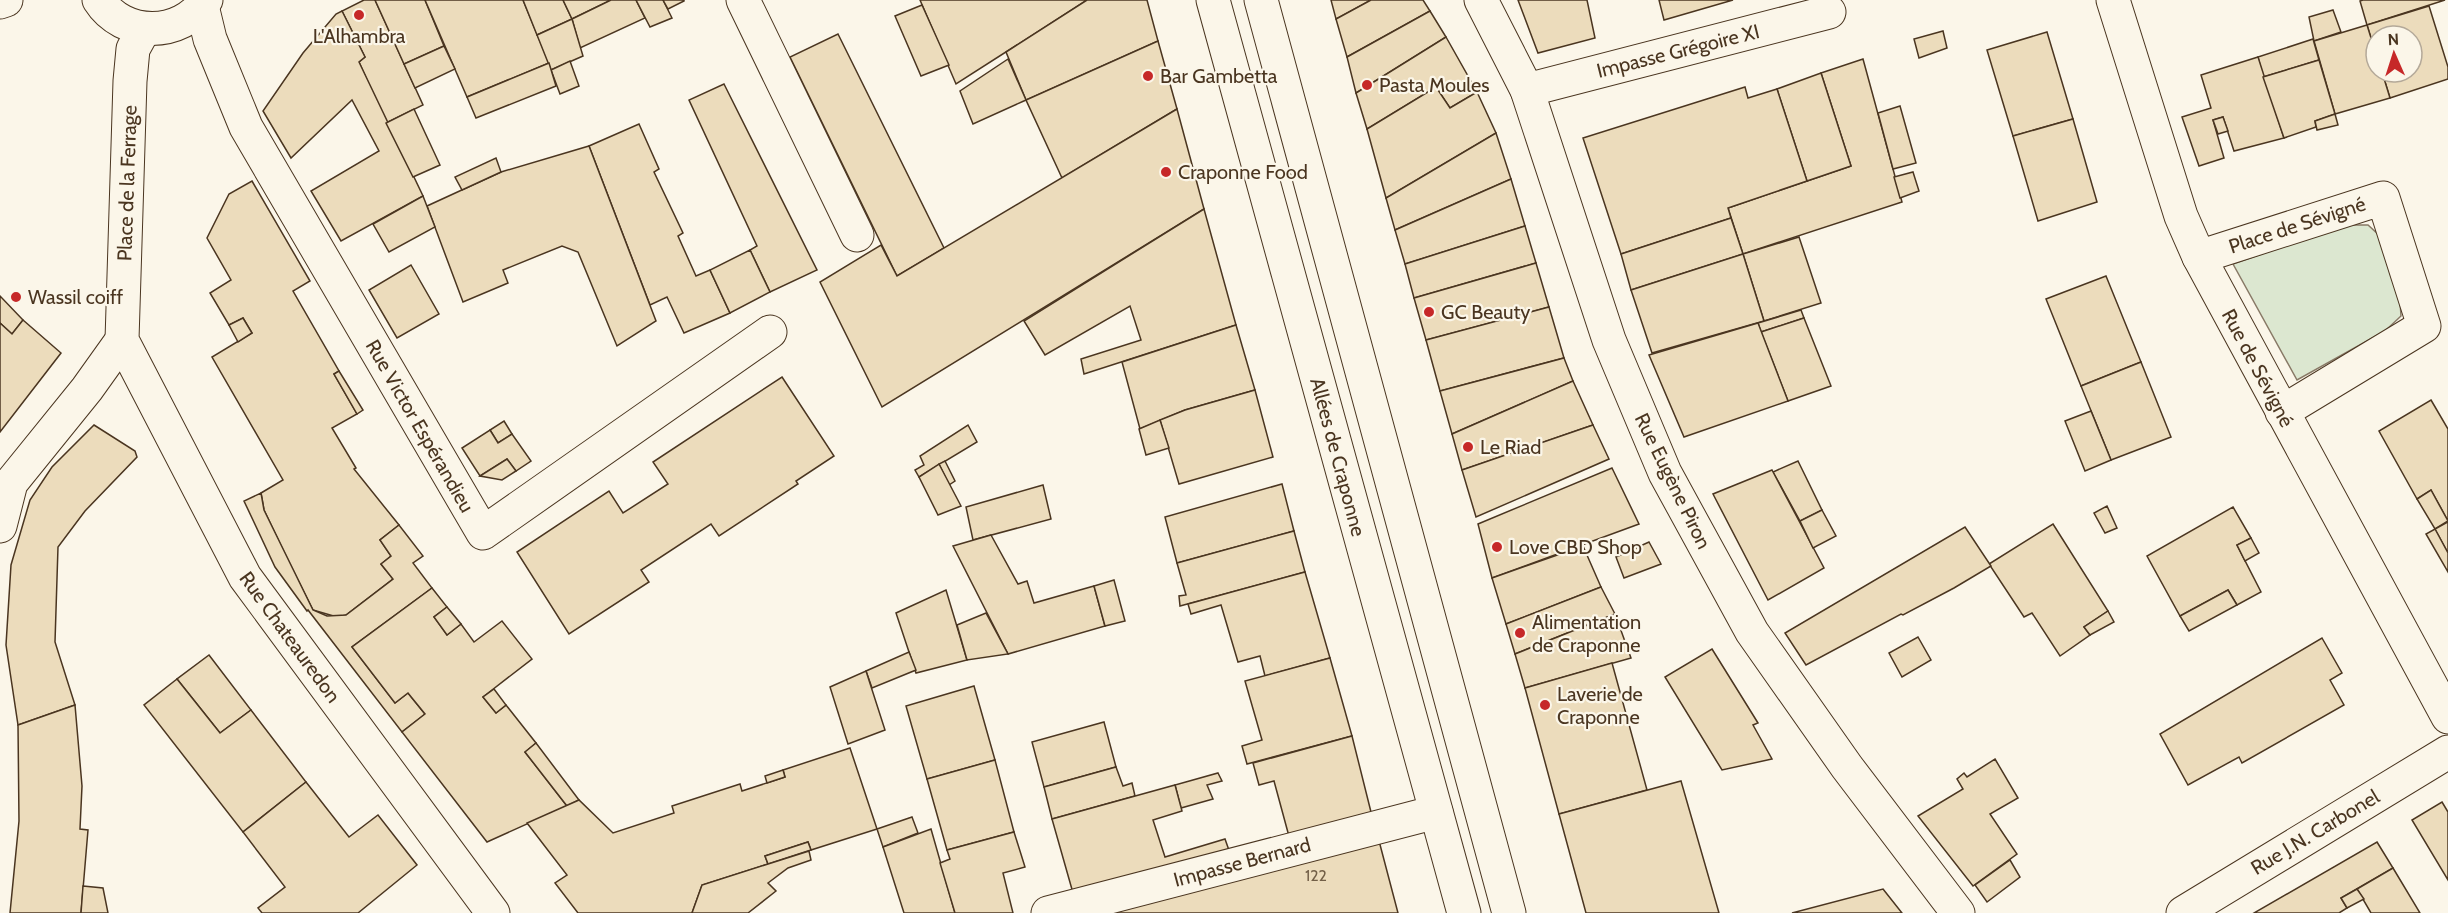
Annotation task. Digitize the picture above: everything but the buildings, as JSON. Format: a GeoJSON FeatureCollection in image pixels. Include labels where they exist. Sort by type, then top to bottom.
{"type":"FeatureCollection","features":[{"type":"Feature","properties":{"kind":"street"},"geometry":{"type":"LineString","coordinates":[[0,2],[6,0]]}},
{"type":"Feature","properties":{"kind":"street"},"geometry":{"type":"LineString","coordinates":[[99,0],[105,10],[124,23],[144,29],[166,28],[186,20],[204,3]]}},
{"type":"Feature","properties":{"kind":"street"},"geometry":{"type":"LineString","coordinates":[[743,0],[857,235]]}},
{"type":"Feature","properties":{"kind":"street","name":"Allées de Craponne"},"geometry":{"type":"LineString","coordinates":[[1213,0],[1464,913]]}},
{"type":"Feature","properties":{"kind":"street"},"geometry":{"type":"LineString","coordinates":[[1261,0],[1509,913]]}},
{"type":"Feature","properties":{"kind":"street","name":"Rue Eugène Piron"},"geometry":{"type":"LineString","coordinates":[[1481,0],[1527,90],[1609,340],[1665,473],[1752,632],[1847,767],[1958,913]]}},
{"type":"Feature","properties":{"kind":"street","name":"Rue de Sévigné"},"geometry":{"type":"LineString","coordinates":[[2113,0],[2181,216],[2199,257],[2448,717]]}},
{"type":"Feature","properties":{"kind":"street","name":"Rue Victor Espérandieu"},"geometry":{"type":"LineString","coordinates":[[204,3],[210,39],[246,127],[483,532],[770,332]]}},
{"type":"Feature","properties":{"kind":"street","name":"Impasse Grégoire XI"},"geometry":{"type":"LineString","coordinates":[[1527,90],[1829,12]]}},
{"type":"Feature","properties":{"kind":"street","name":"Place de la Ferrage"},"geometry":{"type":"LineString","coordinates":[[122,340],[130,81],[133,49],[144,29]]}},
{"type":"Feature","properties":{"kind":"street","name":"Place de Sévigné"},"geometry":{"type":"LineString","coordinates":[[2199,257],[2383,198],[2424,326],[2282,412]]}},
{"type":"Feature","properties":{"kind":"street"},"geometry":{"type":"LineString","coordinates":[[0,526],[11,483],[87,389],[122,340]]}},
{"type":"Feature","properties":{"kind":"street","name":"Rue Chateauredon"},"geometry":{"type":"LineString","coordinates":[[122,340],[244,578],[493,913]]}},
{"type":"Feature","properties":{"kind":"street","name":"Rue J.N. Carbonel"},"geometry":{"type":"LineString","coordinates":[[2183,913],[2448,752]]}},
{"type":"Feature","properties":{"kind":"street","name":"Impasse Bernard"},"geometry":{"type":"LineString","coordinates":[[1048,913],[1436,812]]}},
{"type":"Feature","properties":{"kind":"green space"},"geometry":{"type":"Polygon","coordinates":[[[2344,225],[2368,225],[2380,236],[2400,301],[2401,316],[2385,331],[2297,380],[2233,264],[2344,225]]]}},
{"type":"Feature","properties":{"kind":"place","name":"L'Alhambra"},"geometry":{"type":"Point","coordinates":[359,15]}},
{"type":"Feature","properties":{"kind":"place","name":"Bar Gambetta"},"geometry":{"type":"Point","coordinates":[1148,76]}},
{"type":"Feature","properties":{"kind":"place","name":"Pasta Moules"},"geometry":{"type":"Point","coordinates":[1367,85]}},
{"type":"Feature","properties":{"kind":"place","name":"Craponne Food"},"geometry":{"type":"Point","coordinates":[1166,172]}},
{"type":"Feature","properties":{"kind":"place","name":"Wassil coiff"},"geometry":{"type":"Point","coordinates":[16,297]}},
{"type":"Feature","properties":{"kind":"place","name":"GC Beauty"},"geometry":{"type":"Point","coordinates":[1429,312]}},
{"type":"Feature","properties":{"kind":"place","name":"Le Riad"},"geometry":{"type":"Point","coordinates":[1468,447]}},
{"type":"Feature","properties":{"kind":"place","name":"Love CBD Shop"},"geometry":{"type":"Point","coordinates":[1497,547]}},
{"type":"Feature","properties":{"kind":"place","name":"Alimentation de Craponne"},"geometry":{"type":"Point","coordinates":[1520,633]}},
{"type":"Feature","properties":{"kind":"place","name":"Laverie de Craponne"},"geometry":{"type":"Point","coordinates":[1545,705]}}]}
